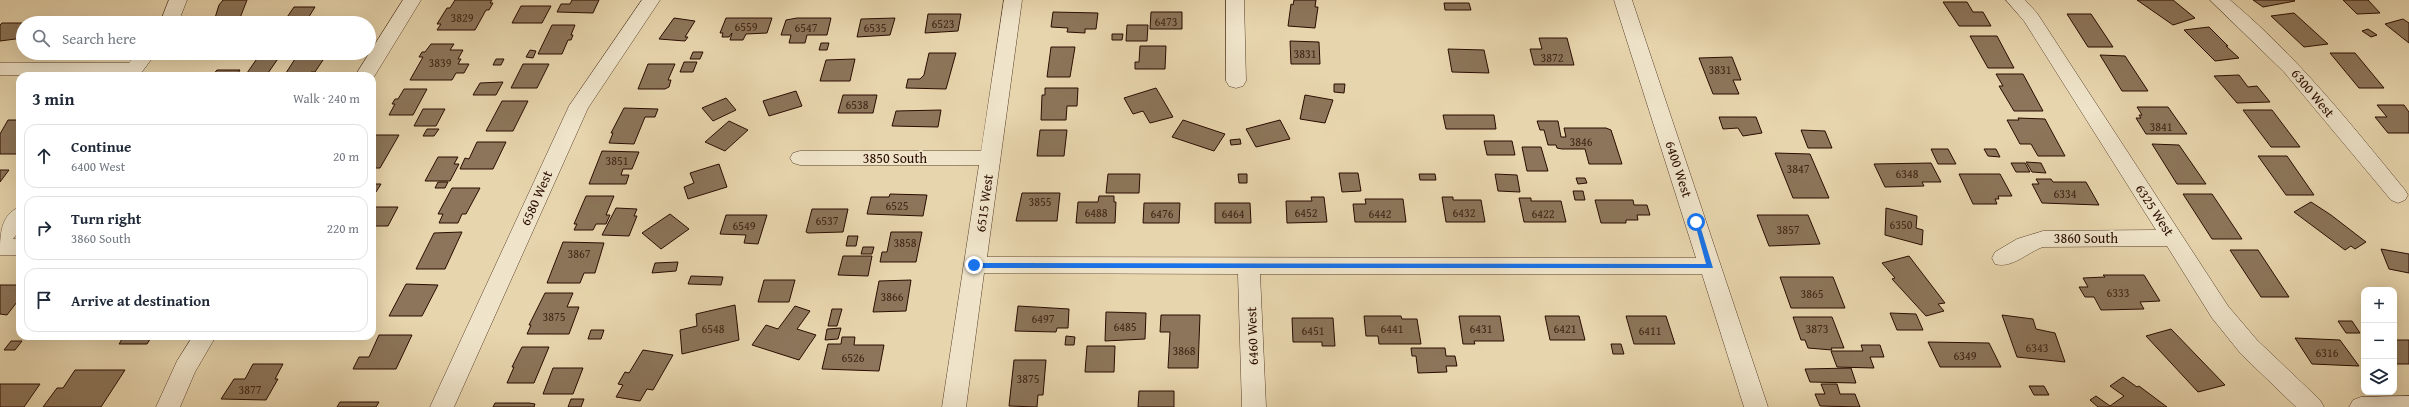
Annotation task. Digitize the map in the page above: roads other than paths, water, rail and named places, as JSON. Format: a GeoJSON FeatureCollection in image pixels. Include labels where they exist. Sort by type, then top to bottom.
{"type":"FeatureCollection","features":[{"type":"Feature","properties":{"kind":"street"},"geometry":{"type":"LineString","coordinates":[[172,16],[178,0]]}},
{"type":"Feature","properties":{"kind":"street"},"geometry":{"type":"LineString","coordinates":[[376,58],[412,0]]}},
{"type":"Feature","properties":{"kind":"street","name":"6580 West"},"geometry":{"type":"LineString","coordinates":[[442,407],[578,106],[651,0]]}},
{"type":"Feature","properties":{"kind":"street","name":"6515 West"},"geometry":{"type":"LineString","coordinates":[[954,407],[1013,0]]}},
{"type":"Feature","properties":{"kind":"street"},"geometry":{"type":"LineString","coordinates":[[1235,0],[1236,81]]}},
{"type":"Feature","properties":{"kind":"street","name":"6400 West"},"geometry":{"type":"LineString","coordinates":[[1623,0],[1756,407]]}},
{"type":"Feature","properties":{"kind":"street","name":"6325 West"},"geometry":{"type":"LineString","coordinates":[[2015,0],[2031,17],[2228,322],[2250,347],[2312,407]]}},
{"type":"Feature","properties":{"kind":"street","name":"6300 West"},"geometry":{"type":"LineString","coordinates":[[2219,0],[2259,34],[2286,61],[2398,195]]}},
{"type":"Feature","properties":{"kind":"street"},"geometry":{"type":"LineString","coordinates":[[0,69],[132,72],[141,60]]}},
{"type":"Feature","properties":{"kind":"street"},"geometry":{"type":"LineString","coordinates":[[367,72],[375,60]]}},
{"type":"Feature","properties":{"kind":"street","name":"3850 South"},"geometry":{"type":"LineString","coordinates":[[800,158],[990,158]]}},
{"type":"Feature","properties":{"kind":"street"},"geometry":{"type":"LineString","coordinates":[[0,240],[16,220]]}},
{"type":"Feature","properties":{"kind":"street","name":"3860 South"},"geometry":{"type":"LineString","coordinates":[[2003,258],[2025,245],[2043,239],[2173,238]]}},
{"type":"Feature","properties":{"kind":"street"},"geometry":{"type":"LineString","coordinates":[[0,247],[16,247]]}},
{"type":"Feature","properties":{"kind":"street"},"geometry":{"type":"LineString","coordinates":[[974,265],[1710,266]]}},
{"type":"Feature","properties":{"kind":"street","name":"6460 West"},"geometry":{"type":"LineString","coordinates":[[1249,266],[1254,407]]}},
{"type":"Feature","properties":{"kind":"street"},"geometry":{"type":"LineString","coordinates":[[168,407],[185,368],[202,340]]}},
{"type":"Feature","properties":{"kind":"street"},"geometry":{"type":"LineString","coordinates":[[2360,407],[2409,406]]}}]}
